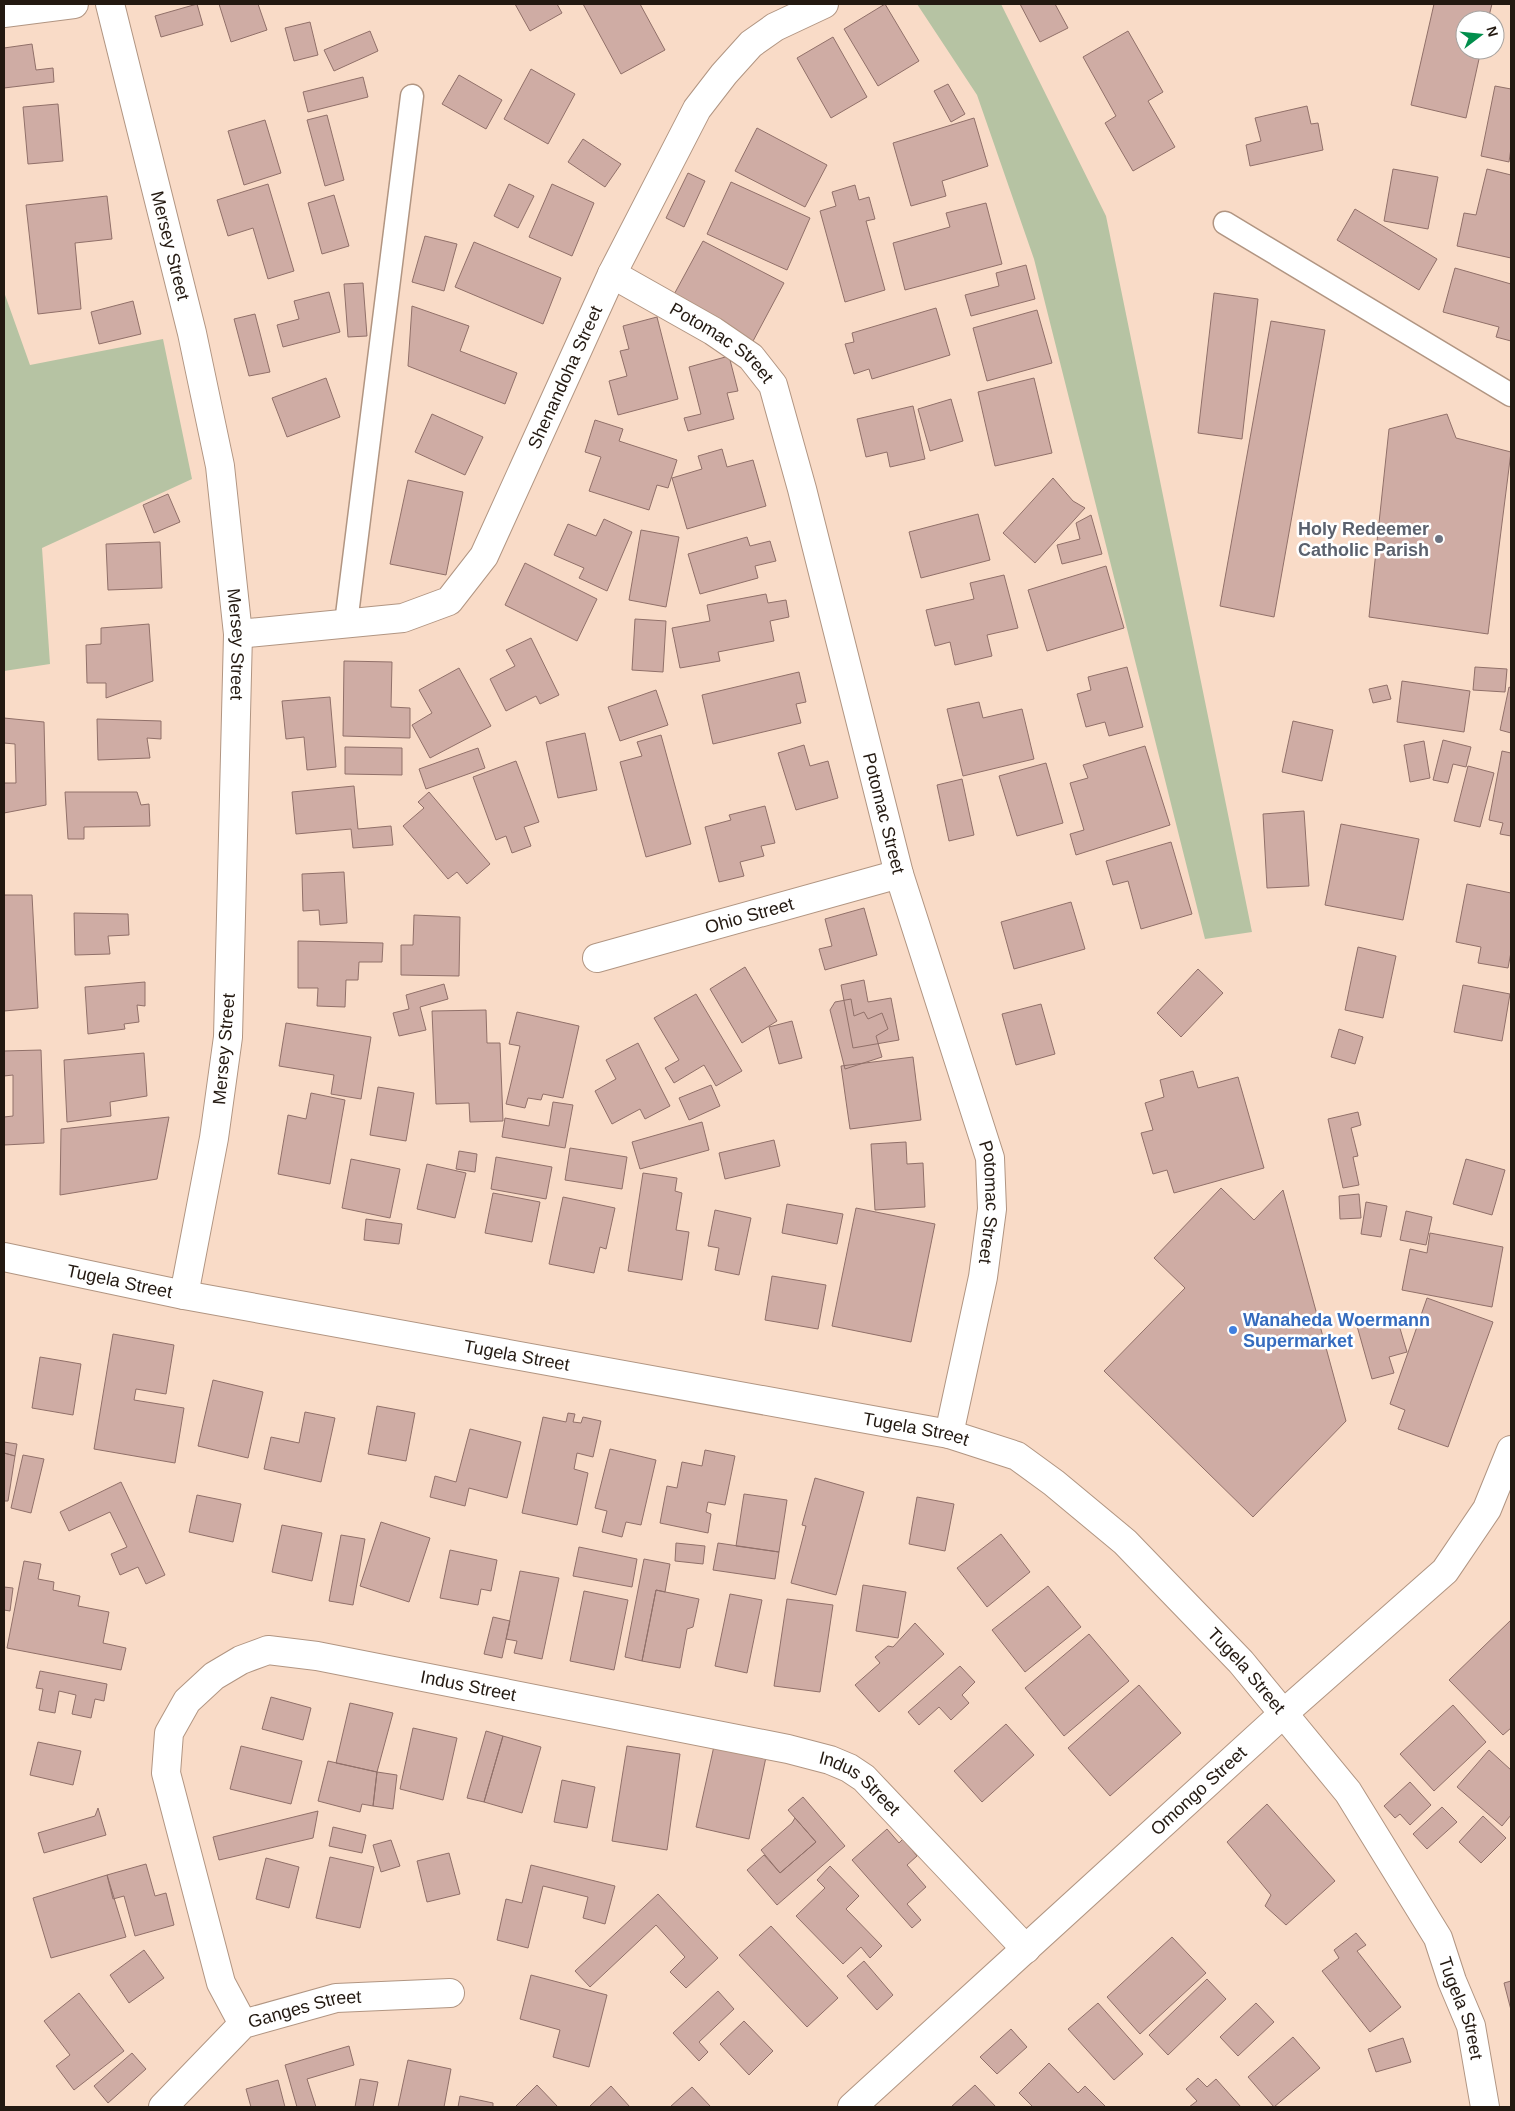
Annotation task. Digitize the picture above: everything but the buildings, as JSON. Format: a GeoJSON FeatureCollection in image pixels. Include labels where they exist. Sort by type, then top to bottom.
{"type":"FeatureCollection","features":[{"type":"Feature","properties":{"kind":"street"},"geometry":{"type":"LineString","coordinates":[[4,13],[74,4]]}},
{"type":"Feature","properties":{"kind":"street","name":"Mersey Street"},"geometry":{"type":"LineString","coordinates":[[110,4],[192,333],[220,466],[238,634],[228,1037],[214,1138],[184,1295]]}},
{"type":"Feature","properties":{"kind":"street","name":"Shenandoha Street"},"geometry":{"type":"LineString","coordinates":[[238,634],[403,618],[448,602],[484,556],[612,274],[697,108],[751,44],[775,27],[824,4]]}},
{"type":"Feature","properties":{"kind":"street","name":"Potomac Street"},"geometry":{"type":"LineString","coordinates":[[612,274],[713,331],[751,357],[774,385],[899,874],[990,1158],[992,1209],[983,1277],[949,1434]]}},
{"type":"Feature","properties":{"kind":"street","name":"Ohio Street"},"geometry":{"type":"LineString","coordinates":[[597,958],[899,874]]}},
{"type":"Feature","properties":{"kind":"street","name":"Tugela Street"},"geometry":{"type":"LineString","coordinates":[[4,1257],[184,1295],[949,1434],[1018,1456],[1054,1483],[1125,1542],[1241,1662],[1348,1792],[1438,1938],[1452,1981],[1471,2026],[1485,2107]]}},
{"type":"Feature","properties":{"kind":"street","name":"Omongo Street"},"geometry":{"type":"LineString","coordinates":[[852,2107],[1284,1714],[1445,1572],[1487,1509],[1511,1450]]}},
{"type":"Feature","properties":{"kind":"street","name":"Indus Street"},"geometry":{"type":"LineString","coordinates":[[244,2024],[221,1983],[166,1773],[169,1733],[187,1701],[214,1676],[241,1660],[268,1650],[317,1656],[788,1749],[849,1768],[864,1778],[1026,1949]]}},
{"type":"Feature","properties":{"kind":"street","name":"Ganges Street"},"geometry":{"type":"LineString","coordinates":[[163,2107],[244,2024],[336,1998],[450,1993]]}},
{"type":"Feature","properties":{"kind":"lane"},"geometry":{"type":"LineString","coordinates":[[346,623],[412,96]]}},
{"type":"Feature","properties":{"kind":"lane"},"geometry":{"type":"LineString","coordinates":[[1225,223],[1511,395]]}},
{"type":"Feature","properties":{"kind":"green space"},"geometry":{"type":"Polygon","coordinates":[[[917,4],[1001,4],[1106,216],[1252,932],[1205,939],[1034,259],[977,95],[917,4]]]}},
{"type":"Feature","properties":{"kind":"green space"},"geometry":{"type":"Polygon","coordinates":[[[4,292],[30,365],[163,339],[192,479],[42,548],[50,664],[4,671],[4,292]]]}},
{"type":"Feature","properties":{"kind":"place","name":"Holy Redeemer Catholic Parish"},"geometry":{"type":"Point","coordinates":[1439,539]}},
{"type":"Feature","properties":{"kind":"place","name":"Wanaheda Woermann Supermarket"},"geometry":{"type":"Point","coordinates":[1233,1330]}}]}
